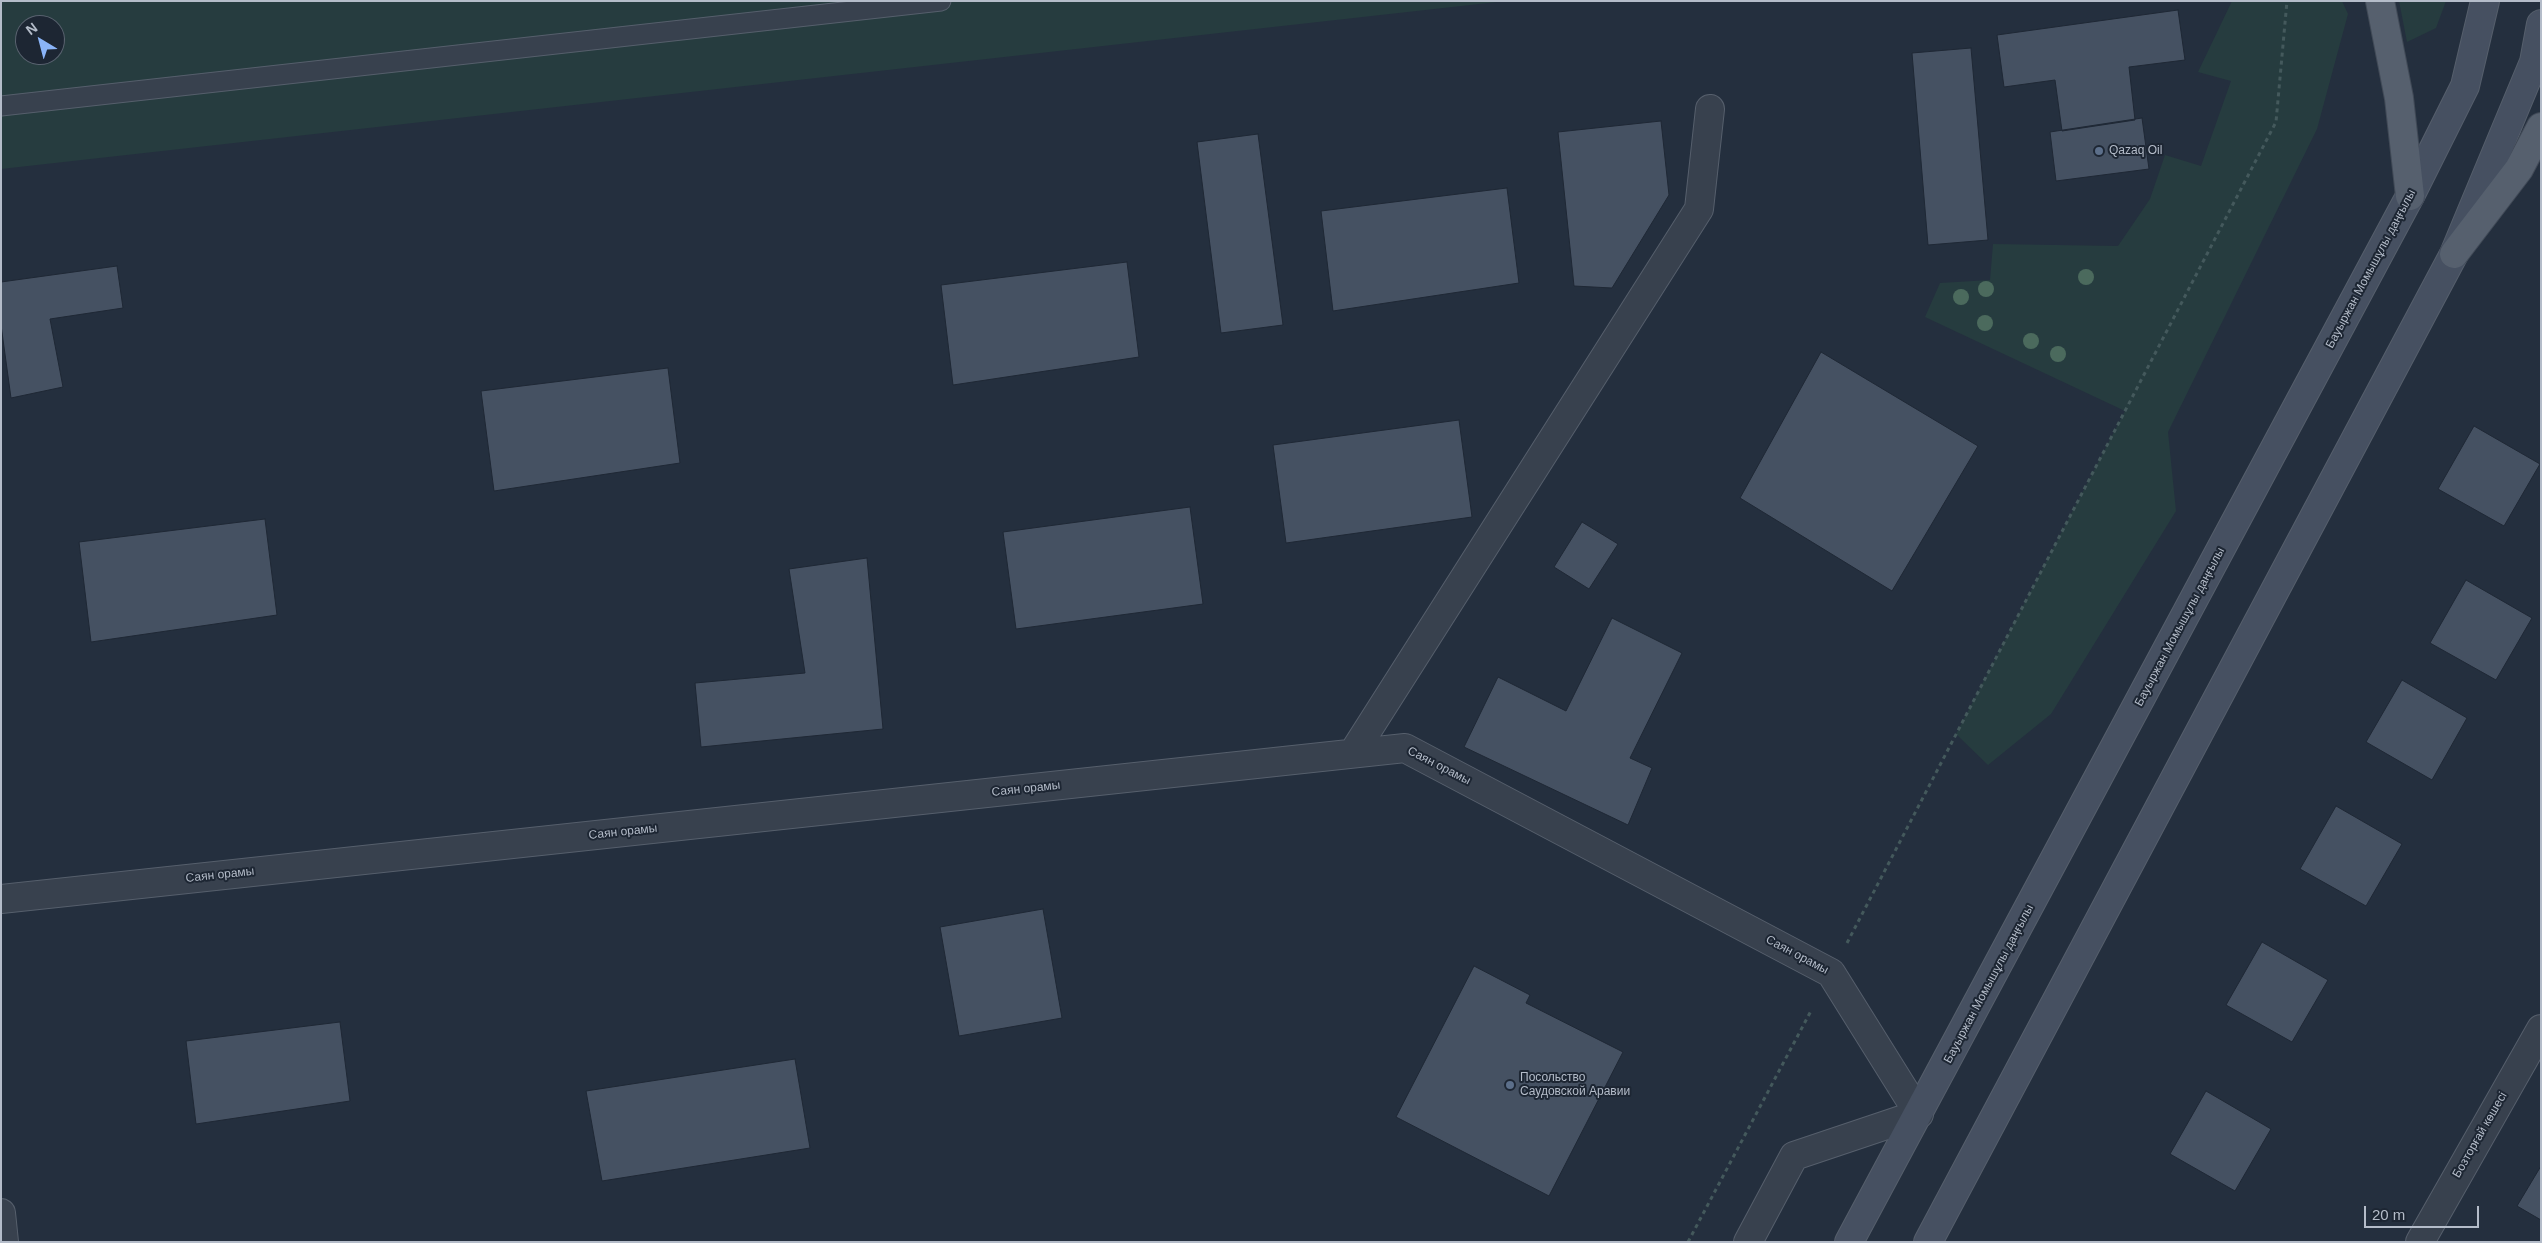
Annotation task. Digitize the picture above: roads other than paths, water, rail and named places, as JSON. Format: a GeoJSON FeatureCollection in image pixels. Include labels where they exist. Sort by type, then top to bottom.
{"type":"FeatureCollection","features":[{"type":"Feature","properties":{"kind":"main road"},"geometry":{"type":"LineString","coordinates":[[2380,1],[2399,98],[2410,196]]}},
{"type":"Feature","properties":{"kind":"main road","name":"Бауыржан Момышұлы даңғылы"},"geometry":{"type":"LineString","coordinates":[[1849,1242],[1920,1114],[2410,196],[2464,86],[2485,1]]}},
{"type":"Feature","properties":{"kind":"main road"},"geometry":{"type":"LineString","coordinates":[[1928,1242],[2454,254],[2534,62],[2541,24]]}},
{"type":"Feature","properties":{"kind":"main road"},"geometry":{"type":"LineString","coordinates":[[2454,254],[2519,169],[2541,127]]}},
{"type":"Feature","properties":{"kind":"street"},"geometry":{"type":"LineString","coordinates":[[1353,753],[1699,209],[1710,109]]}},
{"type":"Feature","properties":{"kind":"street","name":"Саян орамы"},"geometry":{"type":"LineString","coordinates":[[1,899],[1405,748],[1831,973],[1920,1114]]}},
{"type":"Feature","properties":{"kind":"street","name":"Бозторғай көшесі"},"geometry":{"type":"LineString","coordinates":[[2420,1242],[2541,1029]]}},
{"type":"Feature","properties":{"kind":"street"},"geometry":{"type":"LineString","coordinates":[[1748,1242],[1794,1156],[1920,1114]]}},
{"type":"Feature","properties":{"kind":"street"},"geometry":{"type":"LineString","coordinates":[[1,1213],[4,1242]]}},
{"type":"Feature","properties":{"kind":"lane"},"geometry":{"type":"LineString","coordinates":[[1,106],[941,1]]}},
{"type":"Feature","properties":{"kind":"place","name":"Qazaq Oil"},"geometry":{"type":"Point","coordinates":[2099,151]}},
{"type":"Feature","properties":{"kind":"place","name":"Посольство Саудовской Аравии"},"geometry":{"type":"Point","coordinates":[1510,1085]}}]}
